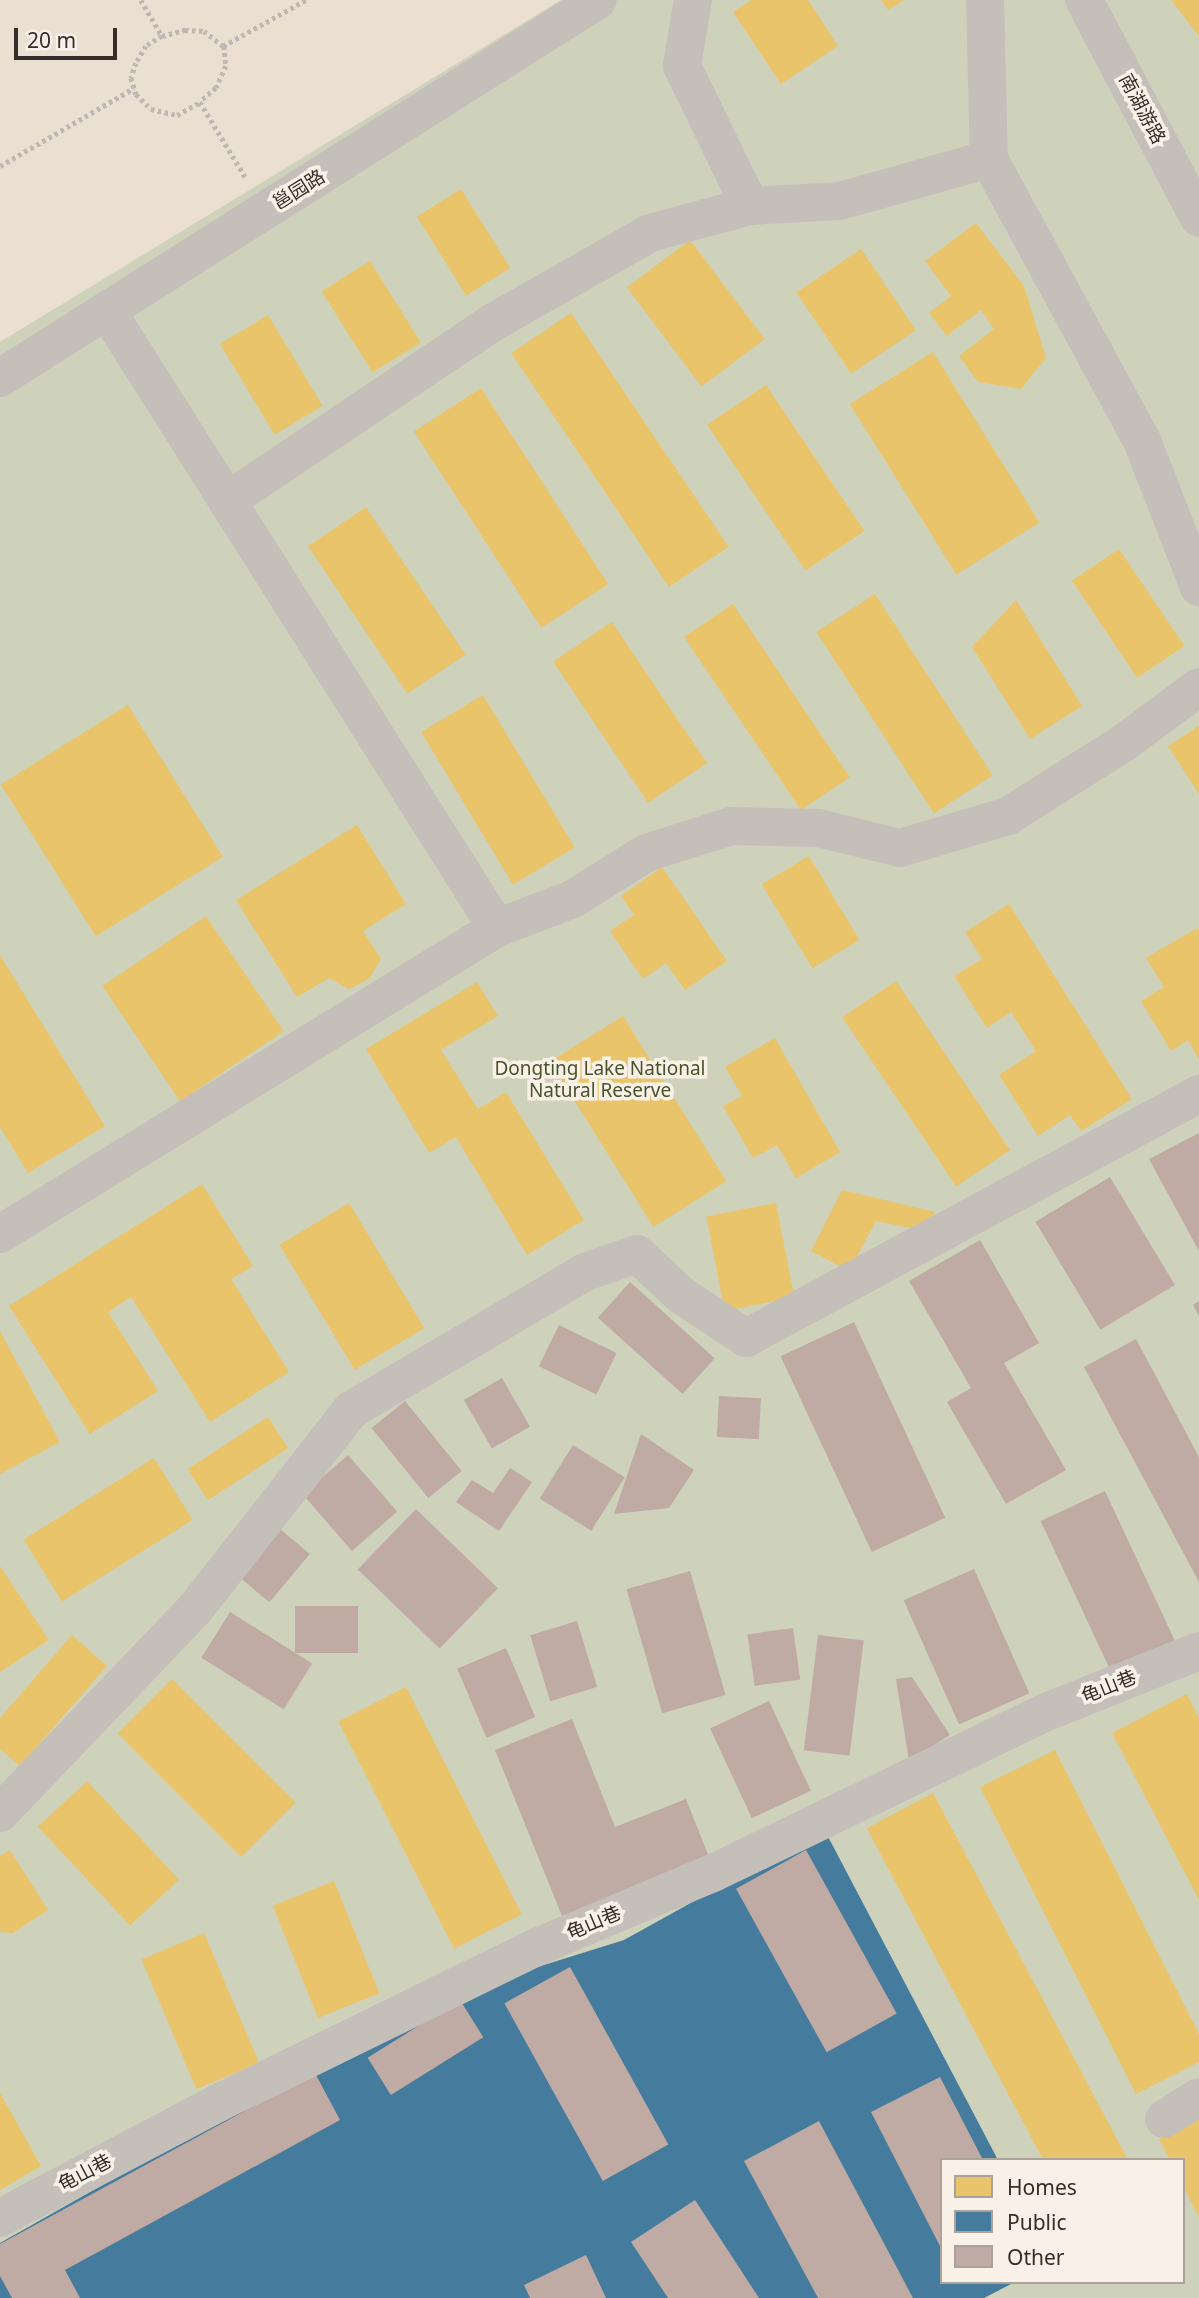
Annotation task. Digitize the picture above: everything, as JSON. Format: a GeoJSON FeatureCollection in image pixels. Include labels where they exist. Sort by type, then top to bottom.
{"type":"FeatureCollection","features":[{"type":"Feature","properties":{"kind":"street","name":"邕园路"},"geometry":{"type":"LineString","coordinates":[[0,378],[598,0]]}},
{"type":"Feature","properties":{"kind":"street"},"geometry":{"type":"LineString","coordinates":[[693,0],[682,66],[750,206]]}},
{"type":"Feature","properties":{"kind":"street"},"geometry":{"type":"LineString","coordinates":[[985,0],[989,159],[1142,441],[1199,587]]}},
{"type":"Feature","properties":{"kind":"street","name":"南湖游路"},"geometry":{"type":"LineString","coordinates":[[1084,0],[1199,218]]}},
{"type":"Feature","properties":{"kind":"street"},"geometry":{"type":"LineString","coordinates":[[227,501],[490,324],[650,233],[750,206],[840,201],[989,159]]}},
{"type":"Feature","properties":{"kind":"street"},"geometry":{"type":"LineString","coordinates":[[108,312],[497,928]]}},
{"type":"Feature","properties":{"kind":"street"},"geometry":{"type":"LineString","coordinates":[[0,1234],[497,928],[573,899],[646,853],[731,826],[818,828],[901,848],[1008,816],[1122,744],[1199,687]]}},
{"type":"Feature","properties":{"kind":"street"},"geometry":{"type":"LineString","coordinates":[[0,1813],[195,1609],[351,1410],[585,1272],[637,1254],[681,1295],[746,1338],[1199,1094]]}},
{"type":"Feature","properties":{"kind":"street","name":"龟山巷"},"geometry":{"type":"LineString","coordinates":[[0,2218],[218,2103],[532,1949],[713,1873],[1044,1713],[1199,1651]]}},
{"type":"Feature","properties":{"kind":"street"},"geometry":{"type":"LineString","coordinates":[[1164,2119],[1199,2097]]}},
{"type":"Feature","properties":{"kind":"path"},"geometry":{"type":"LineString","coordinates":[[141,0],[162,37]]}},
{"type":"Feature","properties":{"kind":"path"},"geometry":{"type":"LineString","coordinates":[[224,46],[306,0]]}},
{"type":"Feature","properties":{"kind":"path"},"geometry":{"type":"LineString","coordinates":[[185,30],[204,32],[224,46],[226,66],[216,88],[200,102],[177,114],[151,109],[134,88],[131,78],[136,63],[146,46],[162,37],[185,30]]}},
{"type":"Feature","properties":{"kind":"path"},"geometry":{"type":"LineString","coordinates":[[0,166],[134,88]]}},
{"type":"Feature","properties":{"kind":"path"},"geometry":{"type":"LineString","coordinates":[[200,102],[265,211]]}},
{"type":"Feature","properties":{"kind":"green space","name":"Dongting Lake National Natural Reserve"},"geometry":{"type":"Polygon","coordinates":[[[0,0],[1199,0],[1199,2298],[0,2298],[0,0]]]}},
{"type":"Feature","properties":{"kind":"shaded area"},"geometry":{"type":"Polygon","coordinates":[[[0,0],[561,0],[0,342],[0,0]]]}},
{"type":"Feature","properties":{"kind":"building: Homes"},"geometry":{"type":"Polygon","coordinates":[[[751,0],[808,0],[838,46],[781,84],[733,12],[751,0]]]}},
{"type":"Feature","properties":{"kind":"building: Homes"},"geometry":{"type":"Polygon","coordinates":[[[881,0],[904,0],[888,10],[881,0]]]}},
{"type":"Feature","properties":{"kind":"building: Homes"},"geometry":{"type":"Polygon","coordinates":[[[1172,0],[1199,0],[1199,36],[1174,4],[1172,0]]]}},
{"type":"Feature","properties":{"kind":"building: Homes"},"geometry":{"type":"Polygon","coordinates":[[[461,189],[510,268],[466,295],[417,217],[461,189]]]}},
{"type":"Feature","properties":{"kind":"building: Homes"},"geometry":{"type":"Polygon","coordinates":[[[976,223],[1024,286],[1046,358],[1021,389],[978,382],[959,356],[994,329],[981,310],[947,336],[929,313],[951,296],[925,261],[976,223]]]}},
{"type":"Feature","properties":{"kind":"building: Homes"},"geometry":{"type":"Polygon","coordinates":[[[690,240],[765,339],[702,387],[627,288],[690,240]]]}},
{"type":"Feature","properties":{"kind":"building: Homes"},"geometry":{"type":"Polygon","coordinates":[[[861,249],[916,330],[851,374],[796,293],[861,249]]]}},
{"type":"Feature","properties":{"kind":"building: Homes"},"geometry":{"type":"Polygon","coordinates":[[[370,261],[421,342],[373,373],[322,291],[370,261]]]}},
{"type":"Feature","properties":{"kind":"building: Homes"},"geometry":{"type":"Polygon","coordinates":[[[571,313],[729,547],[669,587],[511,353],[571,313]]]}},
{"type":"Feature","properties":{"kind":"building: Homes"},"geometry":{"type":"Polygon","coordinates":[[[268,315],[323,406],[275,435],[220,344],[268,315]]]}},
{"type":"Feature","properties":{"kind":"building: Homes"},"geometry":{"type":"Polygon","coordinates":[[[933,352],[1040,522],[956,574],[850,404],[933,352]]]}},
{"type":"Feature","properties":{"kind":"building: Homes"},"geometry":{"type":"Polygon","coordinates":[[[766,385],[864,531],[806,571],[707,425],[766,385]]]}},
{"type":"Feature","properties":{"kind":"building: Homes"},"geometry":{"type":"Polygon","coordinates":[[[481,388],[608,584],[541,628],[414,432],[481,388]]]}},
{"type":"Feature","properties":{"kind":"building: Homes"},"geometry":{"type":"Polygon","coordinates":[[[366,507],[466,655],[408,694],[308,546],[366,507]]]}},
{"type":"Feature","properties":{"kind":"building: Homes"},"geometry":{"type":"Polygon","coordinates":[[[1119,549],[1184,646],[1137,678],[1072,581],[1119,549]]]}},
{"type":"Feature","properties":{"kind":"building: Homes"},"geometry":{"type":"Polygon","coordinates":[[[875,594],[993,775],[934,813],[816,632],[875,594]]]}},
{"type":"Feature","properties":{"kind":"building: Homes"},"geometry":{"type":"Polygon","coordinates":[[[1016,600],[1082,706],[1030,739],[972,647],[1016,600]]]}},
{"type":"Feature","properties":{"kind":"building: Homes"},"geometry":{"type":"Polygon","coordinates":[[[733,604],[850,777],[801,810],[684,637],[733,604]]]}},
{"type":"Feature","properties":{"kind":"building: Homes"},"geometry":{"type":"Polygon","coordinates":[[[612,622],[707,763],[648,803],[553,662],[612,622]]]}},
{"type":"Feature","properties":{"kind":"building: Homes"},"geometry":{"type":"Polygon","coordinates":[[[483,695],[575,848],[513,885],[421,732],[483,695]]]}},
{"type":"Feature","properties":{"kind":"building: Homes"},"geometry":{"type":"Polygon","coordinates":[[[128,705],[223,857],[96,936],[1,784],[128,705]]]}},
{"type":"Feature","properties":{"kind":"building: Homes"},"geometry":{"type":"Polygon","coordinates":[[[1199,726],[1199,794],[1168,746],[1199,726]]]}},
{"type":"Feature","properties":{"kind":"building: Homes"},"geometry":{"type":"Polygon","coordinates":[[[357,825],[406,904],[363,931],[381,959],[369,979],[349,989],[329,978],[297,997],[236,900],[357,825]]]}},
{"type":"Feature","properties":{"kind":"building: Homes"},"geometry":{"type":"Polygon","coordinates":[[[809,856],[859,940],[812,968],[762,884],[809,856]]]}},
{"type":"Feature","properties":{"kind":"building: Homes"},"geometry":{"type":"Polygon","coordinates":[[[662,867],[727,961],[685,990],[666,963],[643,979],[610,931],[634,915],[621,896],[662,867]]]}},
{"type":"Feature","properties":{"kind":"building: Homes"},"geometry":{"type":"Polygon","coordinates":[[[1009,904],[1132,1099],[1081,1131],[1070,1115],[1038,1136],[999,1075],[1036,1051],[1011,1012],[987,1028],[954,976],[982,959],[965,932],[1009,904]]]}},
{"type":"Feature","properties":{"kind":"building: Homes"},"geometry":{"type":"Polygon","coordinates":[[[206,916],[284,1031],[180,1101],[102,986],[206,916]]]}},
{"type":"Feature","properties":{"kind":"building: Homes"},"geometry":{"type":"Polygon","coordinates":[[[1197,928],[1199,1060],[1188,1040],[1171,1051],[1141,1001],[1164,987],[1146,958],[1197,928]]]}},
{"type":"Feature","properties":{"kind":"building: Homes"},"geometry":{"type":"Polygon","coordinates":[[[0,955],[105,1126],[28,1173],[0,1127],[0,955]]]}},
{"type":"Feature","properties":{"kind":"building: Homes"},"geometry":{"type":"Polygon","coordinates":[[[896,981],[1010,1150],[956,1186],[842,1017],[896,981]]]}},
{"type":"Feature","properties":{"kind":"building: Homes"},"geometry":{"type":"Polygon","coordinates":[[[477,982],[498,1016],[441,1050],[478,1109],[506,1092],[584,1220],[527,1255],[456,1137],[429,1153],[366,1049],[477,982]]]}},
{"type":"Feature","properties":{"kind":"building: Homes"},"geometry":{"type":"Polygon","coordinates":[[[623,1016],[726,1181],[653,1227],[550,1062],[623,1016]]]}},
{"type":"Feature","properties":{"kind":"building: Homes"},"geometry":{"type":"Polygon","coordinates":[[[775,1038],[840,1152],[796,1178],[777,1145],[753,1158],[723,1106],[742,1096],[725,1067],[775,1038]]]}},
{"type":"Feature","properties":{"kind":"building: Homes"},"geometry":{"type":"Polygon","coordinates":[[[202,1184],[253,1266],[231,1279],[289,1372],[210,1422],[131,1297],[108,1312],[158,1391],[90,1434],[9,1306],[202,1184]]]}},
{"type":"Feature","properties":{"kind":"building: Homes"},"geometry":{"type":"Polygon","coordinates":[[[842,1190],[935,1212],[925,1231],[876,1221],[849,1271],[811,1251],[842,1190]]]}},
{"type":"Feature","properties":{"kind":"building: Homes"},"geometry":{"type":"Polygon","coordinates":[[[349,1203],[424,1328],[355,1370],[280,1245],[349,1203]]]}},
{"type":"Feature","properties":{"kind":"building: Homes"},"geometry":{"type":"Polygon","coordinates":[[[776,1203],[794,1297],[725,1311],[706,1217],[776,1203]]]}},
{"type":"Feature","properties":{"kind":"building: Homes"},"geometry":{"type":"Polygon","coordinates":[[[0,1331],[60,1442],[0,1474],[0,1331]]]}},
{"type":"Feature","properties":{"kind":"building: Homes"},"geometry":{"type":"Polygon","coordinates":[[[268,1417],[288,1448],[208,1500],[187,1469],[268,1417]]]}},
{"type":"Feature","properties":{"kind":"building: Homes"},"geometry":{"type":"Polygon","coordinates":[[[154,1458],[193,1520],[62,1602],[23,1540],[154,1458]]]}},
{"type":"Feature","properties":{"kind":"building: Homes"},"geometry":{"type":"Polygon","coordinates":[[[0,1566],[49,1640],[0,1672],[0,1566]]]}},
{"type":"Feature","properties":{"kind":"building: Homes"},"geometry":{"type":"Polygon","coordinates":[[[72,1635],[107,1666],[20,1766],[0,1749],[0,1718],[72,1635]]]}},
{"type":"Feature","properties":{"kind":"building: Homes"},"geometry":{"type":"Polygon","coordinates":[[[172,1679],[296,1803],[241,1857],[118,1733],[172,1679]]]}},
{"type":"Feature","properties":{"kind":"building: Homes"},"geometry":{"type":"Polygon","coordinates":[[[406,1687],[522,1914],[454,1949],[338,1722],[406,1687]]]}},
{"type":"Feature","properties":{"kind":"building: Homes"},"geometry":{"type":"Polygon","coordinates":[[[1187,1694],[1199,1718],[1199,1900],[1112,1733],[1187,1694]]]}},
{"type":"Feature","properties":{"kind":"building: Homes"},"geometry":{"type":"Polygon","coordinates":[[[1055,1750],[1199,2034],[1199,2062],[1136,2094],[980,1787],[1055,1750]]]}},
{"type":"Feature","properties":{"kind":"building: Homes"},"geometry":{"type":"Polygon","coordinates":[[[87,1781],[179,1880],[130,1925],[38,1827],[87,1781]]]}},
{"type":"Feature","properties":{"kind":"building: Homes"},"geometry":{"type":"Polygon","coordinates":[[[933,1793],[1127,2158],[1042,2158],[867,1828],[933,1793]]]}},
{"type":"Feature","properties":{"kind":"building: Homes"},"geometry":{"type":"Polygon","coordinates":[[[10,1850],[48,1910],[13,1933],[0,1932],[0,1856],[10,1850]]]}},
{"type":"Feature","properties":{"kind":"building: Homes"},"geometry":{"type":"Polygon","coordinates":[[[334,1881],[379,1993],[318,2018],[273,1906],[334,1881]]]}},
{"type":"Feature","properties":{"kind":"building: Homes"},"geometry":{"type":"Polygon","coordinates":[[[204,1933],[259,2063],[196,2089],[141,1960],[204,1933]]]}},
{"type":"Feature","properties":{"kind":"building: Homes"},"geometry":{"type":"Polygon","coordinates":[[[0,2093],[41,2166],[0,2190],[0,2093]]]}},
{"type":"Feature","properties":{"kind":"building: Homes"},"geometry":{"type":"Polygon","coordinates":[[[1199,2118],[1199,2217],[1185,2190],[1185,2158],[1169,2158],[1159,2139],[1199,2118]]]}},
{"type":"Feature","properties":{"kind":"building: Public"},"geometry":{"type":"Polygon","coordinates":[[[824,1829],[997,2158],[940,2158],[940,2284],[1011,2284],[984,2298],[0,2298],[0,2243],[339,2051],[499,1979],[624,1940],[824,1829]]]}},
{"type":"Feature","properties":{"kind":"building: Other"},"geometry":{"type":"Polygon","coordinates":[[[1199,1133],[1199,1251],[1149,1159],[1199,1133]]]}},
{"type":"Feature","properties":{"kind":"building: Other"},"geometry":{"type":"Polygon","coordinates":[[[1110,1177],[1175,1285],[1100,1330],[1035,1222],[1110,1177]]]}},
{"type":"Feature","properties":{"kind":"building: Other"},"geometry":{"type":"Polygon","coordinates":[[[980,1240],[1039,1343],[1004,1363],[1066,1470],[1006,1504],[947,1402],[971,1388],[909,1281],[980,1240]]]}},
{"type":"Feature","properties":{"kind":"building: Other"},"geometry":{"type":"Polygon","coordinates":[[[630,1282],[715,1358],[683,1394],[598,1318],[630,1282]]]}},
{"type":"Feature","properties":{"kind":"building: Other"},"geometry":{"type":"Polygon","coordinates":[[[1199,1301],[1199,1316],[1193,1305],[1199,1301]]]}},
{"type":"Feature","properties":{"kind":"building: Other"},"geometry":{"type":"Polygon","coordinates":[[[854,1322],[945,1518],[872,1552],[781,1356],[854,1322]]]}},
{"type":"Feature","properties":{"kind":"building: Other"},"geometry":{"type":"Polygon","coordinates":[[[559,1325],[617,1353],[596,1394],[539,1366],[559,1325]]]}},
{"type":"Feature","properties":{"kind":"building: Other"},"geometry":{"type":"Polygon","coordinates":[[[1136,1339],[1199,1457],[1199,1582],[1084,1367],[1136,1339]]]}},
{"type":"Feature","properties":{"kind":"building: Other"},"geometry":{"type":"Polygon","coordinates":[[[502,1378],[530,1426],[492,1448],[464,1400],[502,1378]]]}},
{"type":"Feature","properties":{"kind":"building: Other"},"geometry":{"type":"Polygon","coordinates":[[[719,1396],[761,1398],[759,1439],[717,1437],[719,1396]]]}},
{"type":"Feature","properties":{"kind":"building: Other"},"geometry":{"type":"Polygon","coordinates":[[[405,1401],[462,1471],[428,1498],[372,1428],[405,1401]]]}},
{"type":"Feature","properties":{"kind":"building: Other"},"geometry":{"type":"Polygon","coordinates":[[[641,1434],[694,1470],[669,1508],[614,1514],[641,1434]]]}},
{"type":"Feature","properties":{"kind":"building: Other"},"geometry":{"type":"Polygon","coordinates":[[[573,1445],[625,1477],[591,1531],[540,1498],[573,1445]]]}},
{"type":"Feature","properties":{"kind":"building: Other"},"geometry":{"type":"Polygon","coordinates":[[[348,1455],[397,1512],[352,1551],[303,1494],[348,1455]]]}},
{"type":"Feature","properties":{"kind":"building: Other"},"geometry":{"type":"Polygon","coordinates":[[[510,1468],[532,1482],[499,1531],[456,1502],[472,1480],[493,1493],[510,1468]]]}},
{"type":"Feature","properties":{"kind":"building: Other"},"geometry":{"type":"Polygon","coordinates":[[[1105,1491],[1176,1642],[1111,1672],[1041,1521],[1105,1491]]]}},
{"type":"Feature","properties":{"kind":"building: Other"},"geometry":{"type":"Polygon","coordinates":[[[416,1509],[498,1588],[440,1649],[358,1569],[416,1509]]]}},
{"type":"Feature","properties":{"kind":"building: Other"},"geometry":{"type":"Polygon","coordinates":[[[280,1529],[310,1554],[269,1602],[240,1577],[280,1529]]]}},
{"type":"Feature","properties":{"kind":"building: Other"},"geometry":{"type":"Polygon","coordinates":[[[974,1569],[1029,1693],[959,1725],[904,1600],[974,1569]]]}},
{"type":"Feature","properties":{"kind":"building: Other"},"geometry":{"type":"Polygon","coordinates":[[[690,1571],[726,1695],[662,1713],[627,1589],[690,1571]]]}},
{"type":"Feature","properties":{"kind":"building: Other"},"geometry":{"type":"Polygon","coordinates":[[[295,1606],[358,1606],[358,1653],[295,1653],[295,1606]]]}},
{"type":"Feature","properties":{"kind":"building: Other"},"geometry":{"type":"Polygon","coordinates":[[[230,1612],[312,1663],[284,1709],[201,1658],[230,1612]]]}},
{"type":"Feature","properties":{"kind":"building: Other"},"geometry":{"type":"Polygon","coordinates":[[[577,1621],[597,1687],[550,1701],[530,1635],[577,1621]]]}},
{"type":"Feature","properties":{"kind":"building: Other"},"geometry":{"type":"Polygon","coordinates":[[[793,1628],[800,1679],[755,1686],[747,1634],[793,1628]]]}},
{"type":"Feature","properties":{"kind":"building: Other"},"geometry":{"type":"Polygon","coordinates":[[[818,1635],[864,1641],[850,1756],[804,1750],[818,1635]]]}},
{"type":"Feature","properties":{"kind":"building: Other"},"geometry":{"type":"Polygon","coordinates":[[[506,1648],[535,1717],[487,1738],[457,1669],[506,1648]]]}},
{"type":"Feature","properties":{"kind":"building: Other"},"geometry":{"type":"Polygon","coordinates":[[[912,1677],[950,1735],[909,1761],[896,1679],[912,1677]]]}},
{"type":"Feature","properties":{"kind":"building: Other"},"geometry":{"type":"Polygon","coordinates":[[[769,1701],[811,1791],[752,1818],[710,1728],[769,1701]]]}},
{"type":"Feature","properties":{"kind":"building: Other"},"geometry":{"type":"Polygon","coordinates":[[[572,1719],[615,1827],[686,1799],[709,1857],[562,1916],[495,1750],[572,1719]]]}},
{"type":"Feature","properties":{"kind":"building: Other"},"geometry":{"type":"Polygon","coordinates":[[[806,1850],[897,2014],[827,2052],[736,1889],[806,1850]]]}},
{"type":"Feature","properties":{"kind":"building: Other"},"geometry":{"type":"Polygon","coordinates":[[[570,1967],[668,2145],[603,2181],[504,2003],[570,1967]]]}},
{"type":"Feature","properties":{"kind":"building: Other"},"geometry":{"type":"Polygon","coordinates":[[[460,2000],[483,2037],[391,2095],[368,2058],[460,2000]]]}},
{"type":"Feature","properties":{"kind":"building: Other"},"geometry":{"type":"Polygon","coordinates":[[[315,2073],[340,2120],[65,2270],[80,2298],[12,2298],[0,2276],[0,2244],[315,2073]]]}},
{"type":"Feature","properties":{"kind":"building: Other"},"geometry":{"type":"Polygon","coordinates":[[[940,2077],[982,2158],[940,2158],[940,2246],[871,2112],[940,2077]]]}},
{"type":"Feature","properties":{"kind":"building: Other"},"geometry":{"type":"Polygon","coordinates":[[[819,2121],[913,2298],[818,2298],[744,2161],[819,2121]]]}},
{"type":"Feature","properties":{"kind":"building: Other"},"geometry":{"type":"Polygon","coordinates":[[[695,2200],[759,2298],[668,2298],[631,2242],[695,2200]]]}},
{"type":"Feature","properties":{"kind":"building: Other"},"geometry":{"type":"Polygon","coordinates":[[[586,2255],[606,2298],[530,2298],[524,2285],[586,2255]]]}}]}
